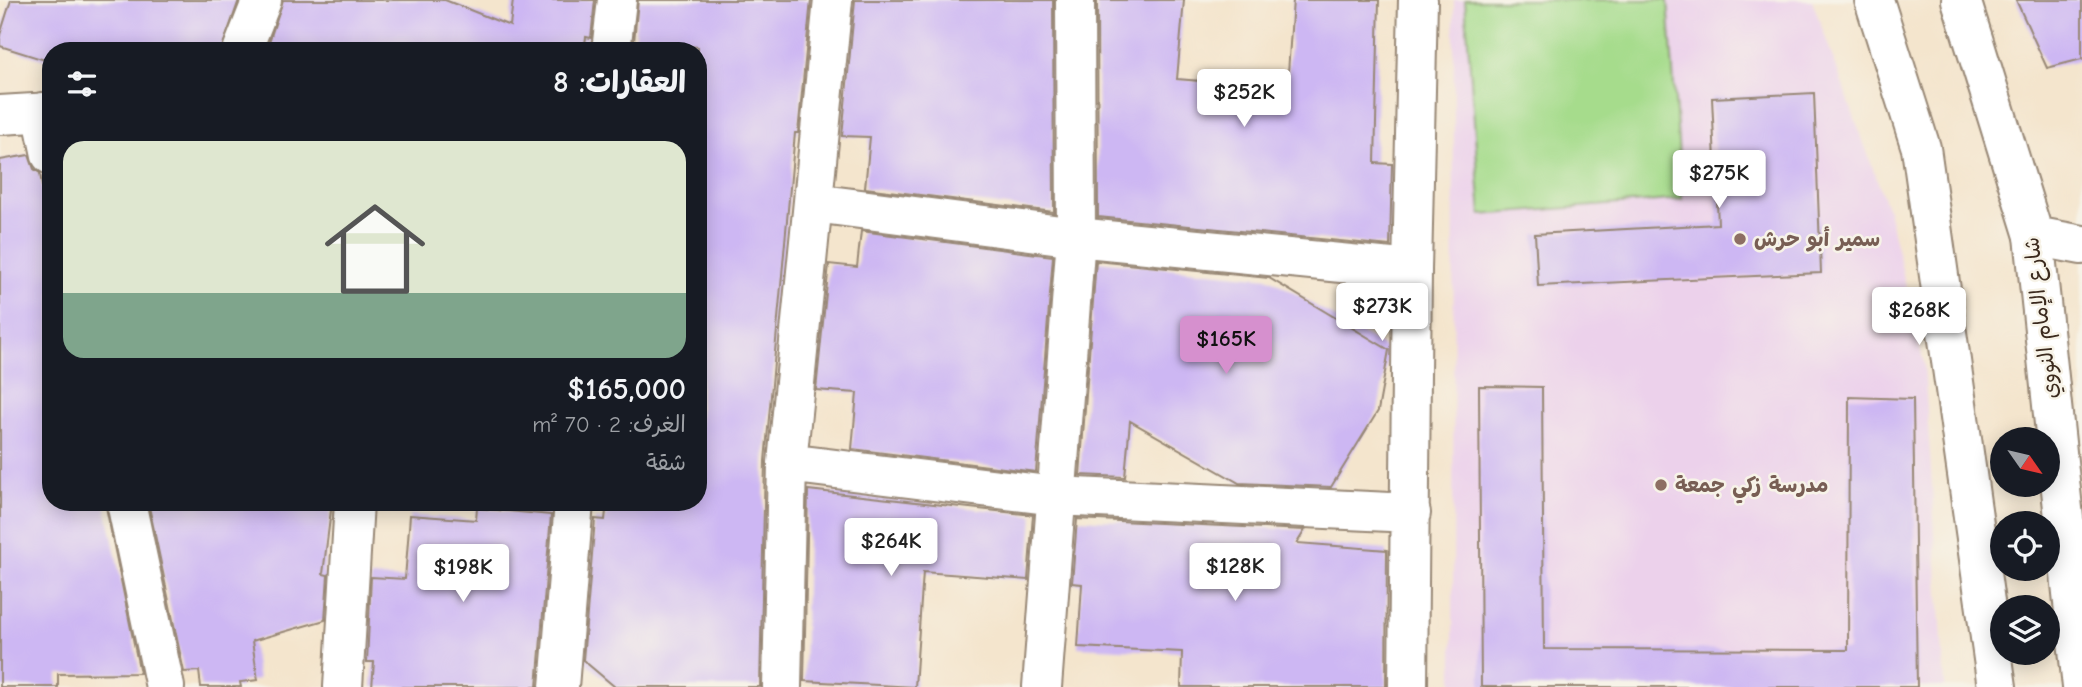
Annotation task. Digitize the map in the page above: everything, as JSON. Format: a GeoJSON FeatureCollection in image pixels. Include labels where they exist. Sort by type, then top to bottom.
{"type":"FeatureCollection","features":[{"type":"Feature","properties":{"kind":"street"},"geometry":{"type":"LineString","coordinates":[[246,42],[262,0]]}},
{"type":"Feature","properties":{"kind":"street"},"geometry":{"type":"LineString","coordinates":[[612,42],[617,0]]}},
{"type":"Feature","properties":{"kind":"street"},"geometry":{"type":"LineString","coordinates":[[782,687],[787,463],[833,0]]}},
{"type":"Feature","properties":{"kind":"street"},"geometry":{"type":"LineString","coordinates":[[1042,687],[1076,237],[1075,0]]}},
{"type":"Feature","properties":{"kind":"street"},"geometry":{"type":"LineString","coordinates":[[1408,687],[1418,0]]}},
{"type":"Feature","properties":{"kind":"street"},"geometry":{"type":"LineString","coordinates":[[1874,0],[1921,148],[1997,687]]}},
{"type":"Feature","properties":{"kind":"street","name":"شارع الإمام النووي"},"geometry":{"type":"LineString","coordinates":[[1961,0],[2034,236],[2082,687]]}},
{"type":"Feature","properties":{"kind":"street"},"geometry":{"type":"LineString","coordinates":[[0,115],[42,112]]}},
{"type":"Feature","properties":{"kind":"street"},"geometry":{"type":"LineString","coordinates":[[814,203],[1076,237],[1412,270]]}},
{"type":"Feature","properties":{"kind":"street"},"geometry":{"type":"LineString","coordinates":[[2034,236],[2082,245]]}},
{"type":"Feature","properties":{"kind":"street"},"geometry":{"type":"LineString","coordinates":[[787,463],[1056,496],[1411,513]]}},
{"type":"Feature","properties":{"kind":"street"},"geometry":{"type":"LineString","coordinates":[[127,511],[165,687]]}},
{"type":"Feature","properties":{"kind":"street"},"geometry":{"type":"LineString","coordinates":[[343,687],[353,511]]}},
{"type":"Feature","properties":{"kind":"street"},"geometry":{"type":"LineString","coordinates":[[559,687],[573,511]]}},
{"type":"Feature","properties":{"kind":"shaded area"},"geometry":{"type":"Polygon","coordinates":[[[1454,0],[1812,0],[1888,210],[1924,364],[1945,687],[1453,687],[1454,0]]]}},
{"type":"Feature","properties":{"kind":"green space"},"geometry":{"type":"Polygon","coordinates":[[[1465,0],[1668,0],[1682,199],[1481,215],[1465,0]]]}},
{"type":"Feature","properties":{"kind":"building"},"geometry":{"type":"Polygon","coordinates":[[[11,0],[239,0],[224,42],[42,42],[42,59],[0,46],[0,35],[11,0]]]}},
{"type":"Feature","properties":{"kind":"building"},"geometry":{"type":"Polygon","coordinates":[[[283,0],[445,0],[510,26],[513,0],[595,0],[591,38],[586,37],[585,42],[269,42],[283,0]]]}},
{"type":"Feature","properties":{"kind":"building"},"geometry":{"type":"Polygon","coordinates":[[[638,0],[811,0],[798,133],[795,133],[765,461],[760,687],[615,687],[583,660],[595,519],[605,520],[606,511],[707,511],[707,42],[634,42],[638,0]]]}},
{"type":"Feature","properties":{"kind":"building"},"geometry":{"type":"Polygon","coordinates":[[[855,0],[1053,0],[1054,212],[865,188],[870,137],[842,136],[855,0]]]}},
{"type":"Feature","properties":{"kind":"building"},"geometry":{"type":"Polygon","coordinates":[[[1097,0],[1184,0],[1177,79],[1287,88],[1293,0],[1379,0],[1375,163],[1392,164],[1390,246],[1098,217],[1097,0]]]}},
{"type":"Feature","properties":{"kind":"building"},"geometry":{"type":"Polygon","coordinates":[[[2016,0],[2082,0],[2082,59],[2047,68],[2016,0]]]}},
{"type":"Feature","properties":{"kind":"building"},"geometry":{"type":"Polygon","coordinates":[[[1814,93],[1821,273],[1538,286],[1535,234],[1718,224],[1712,98],[1814,93]]]}},
{"type":"Feature","properties":{"kind":"building"},"geometry":{"type":"Polygon","coordinates":[[[29,155],[34,169],[40,173],[42,186],[42,511],[107,511],[140,673],[58,674],[58,687],[0,687],[0,160],[29,155]]]}},
{"type":"Feature","properties":{"kind":"building"},"geometry":{"type":"Polygon","coordinates":[[[861,231],[1053,256],[1036,472],[852,449],[857,393],[816,390],[829,264],[857,267],[861,231]]]}},
{"type":"Feature","properties":{"kind":"building"},"geometry":{"type":"Polygon","coordinates":[[[1096,261],[1269,278],[1389,350],[1378,411],[1331,487],[1239,483],[1130,421],[1125,477],[1080,475],[1096,261]]]}},
{"type":"Feature","properties":{"kind":"building"},"geometry":{"type":"Polygon","coordinates":[[[1479,386],[1542,387],[1544,649],[1848,650],[1849,397],[1913,399],[1917,687],[1481,687],[1479,386]]]}},
{"type":"Feature","properties":{"kind":"building"},"geometry":{"type":"Polygon","coordinates":[[[808,490],[1033,515],[1028,580],[923,572],[915,687],[804,681],[808,490]]]}},
{"type":"Feature","properties":{"kind":"building"},"geometry":{"type":"Polygon","coordinates":[[[150,511],[331,511],[323,574],[328,575],[325,620],[252,641],[258,680],[240,682],[241,687],[201,687],[199,671],[184,672],[150,511]]]}},
{"type":"Feature","properties":{"kind":"building"},"geometry":{"type":"Polygon","coordinates":[[[477,511],[551,515],[537,687],[372,687],[374,662],[367,662],[371,577],[405,579],[410,515],[476,520],[477,511]]]}},
{"type":"Feature","properties":{"kind":"building"},"geometry":{"type":"Polygon","coordinates":[[[1077,519],[1305,530],[1297,543],[1387,550],[1386,687],[1181,687],[1182,652],[1078,647],[1082,584],[1072,583],[1077,519]]]}},
{"type":"Feature","properties":{"kind":"place","name":"سمير أبو حرش"},"geometry":{"type":"Point","coordinates":[1740,239]}},
{"type":"Feature","properties":{"kind":"place","name":"مدرسة زكي جمعة"},"geometry":{"type":"Point","coordinates":[1661,485]}}]}
